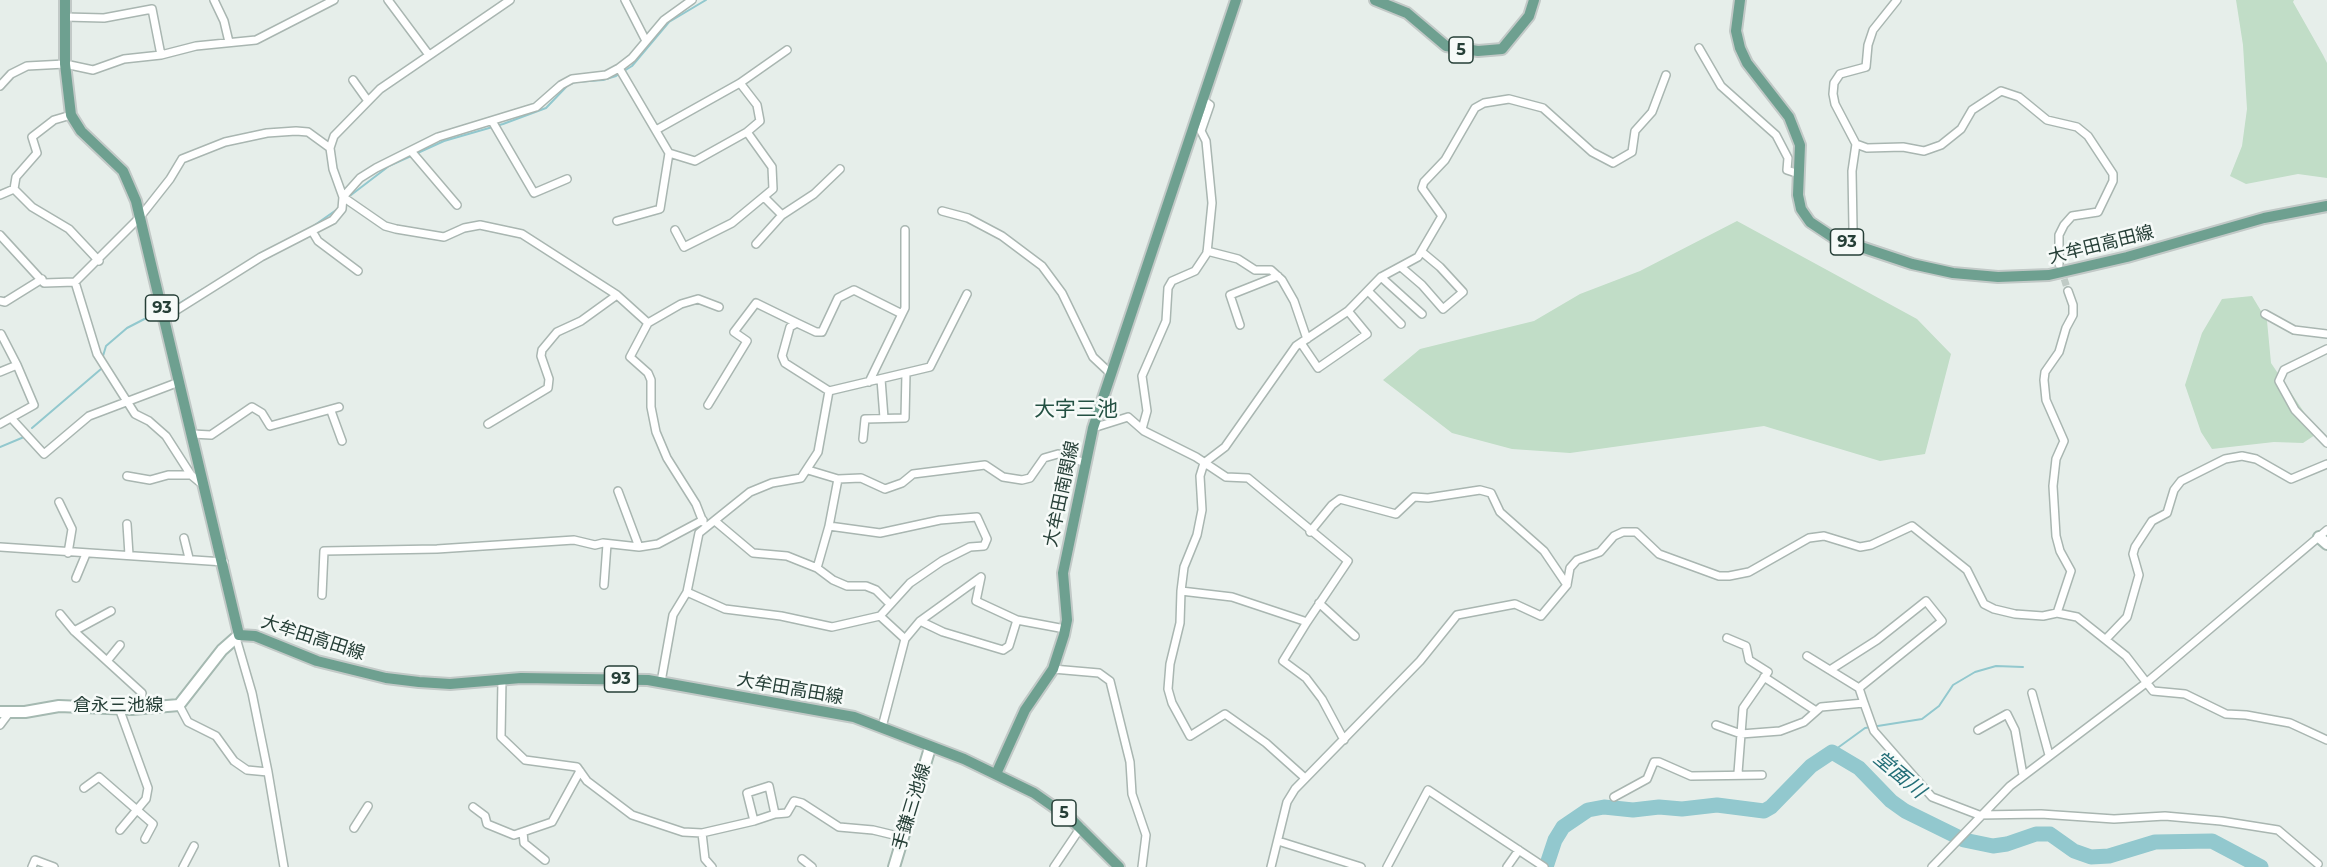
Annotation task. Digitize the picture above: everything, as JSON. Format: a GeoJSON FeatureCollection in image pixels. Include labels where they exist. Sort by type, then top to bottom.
{"type":"FeatureCollection","features":[{"type":"Feature","properties":{"kind":"main road"},"geometry":{"type":"LineString","coordinates":[[65,0],[65,64],[70,115]]}},
{"type":"Feature","properties":{"kind":"main road","name":"大牟田南関線"},"geometry":{"type":"LineString","coordinates":[[996,774],[1013,732],[1053,669],[1065,629],[1063,573],[1093,428],[1236,0]]}},
{"type":"Feature","properties":{"kind":"main road","name":"5"},"geometry":{"type":"LineString","coordinates":[[1376,0],[1407,13],[1446,46],[1478,51],[1502,49],[1529,16],[1534,0]]}},
{"type":"Feature","properties":{"kind":"main road","name":"大牟田高田線"},"geometry":{"type":"LineString","coordinates":[[1740,0],[1736,31],[1740,48],[1747,63],[1795,129],[1800,145],[1797,195],[1801,208],[1810,222],[1827,234],[1850,243],[1922,266],[1953,273],[1998,277],[2049,275],[2127,257],[2307,208],[2327,206]]}},
{"type":"Feature","properties":{"kind":"main road","name":"大牟田高田線"},"geometry":{"type":"LineString","coordinates":[[70,115],[81,131],[123,171],[131,185],[224,562],[238,636],[255,636],[317,661],[386,678],[450,684],[502,679],[620,679],[661,682],[854,717],[996,774]]}},
{"type":"Feature","properties":{"kind":"main road","name":"倉永三池線"},"geometry":{"type":"LineString","coordinates":[[5,712],[59,706],[140,708],[179,705],[185,701],[222,650],[238,636]]}},
{"type":"Feature","properties":{"kind":"main road","name":"手鎌三池線"},"geometry":{"type":"LineString","coordinates":[[894,867],[930,748]]}},
{"type":"Feature","properties":{"kind":"main road","name":"5"},"geometry":{"type":"LineString","coordinates":[[996,774],[1058,808],[1081,827],[1119,867]]}},
{"type":"Feature","properties":{"kind":"street"},"geometry":{"type":"LineString","coordinates":[[214,0],[224,21],[229,42]]}},
{"type":"Feature","properties":{"kind":"street"},"geometry":{"type":"LineString","coordinates":[[0,86],[11,74],[27,66],[65,64],[93,70],[124,59],[161,55],[196,46],[256,40],[334,0]]}},
{"type":"Feature","properties":{"kind":"street"},"geometry":{"type":"LineString","coordinates":[[388,0],[429,55]]}},
{"type":"Feature","properties":{"kind":"street"},"geometry":{"type":"LineString","coordinates":[[164,318],[261,257],[333,220],[342,209],[343,197],[333,169],[330,148],[334,136],[368,101],[429,55],[509,0]]}},
{"type":"Feature","properties":{"kind":"street"},"geometry":{"type":"LineString","coordinates":[[626,0],[646,41]]}},
{"type":"Feature","properties":{"kind":"street"},"geometry":{"type":"LineString","coordinates":[[674,0],[678,8]]}},
{"type":"Feature","properties":{"kind":"street"},"geometry":{"type":"LineString","coordinates":[[343,197],[360,178],[438,137],[536,107],[561,85],[572,79],[606,75],[619,68],[678,8],[692,0]]}},
{"type":"Feature","properties":{"kind":"street"},"geometry":{"type":"LineString","coordinates":[[1850,243],[1853,228],[1852,171],[1856,144],[1835,104],[1834,83],[1840,74],[1866,66],[1868,45],[1873,30],[1897,0]]}},
{"type":"Feature","properties":{"kind":"street"},"geometry":{"type":"LineString","coordinates":[[65,17],[104,18],[152,9],[161,55]]}},
{"type":"Feature","properties":{"kind":"street"},"geometry":{"type":"LineString","coordinates":[[1699,48],[1721,86],[1776,135],[1788,158],[1787,170],[1799,174]]}},
{"type":"Feature","properties":{"kind":"street"},"geometry":{"type":"LineString","coordinates":[[656,130],[740,83],[787,50]]}},
{"type":"Feature","properties":{"kind":"street"},"geometry":{"type":"LineString","coordinates":[[617,220],[660,209],[669,153],[619,68]]}},
{"type":"Feature","properties":{"kind":"street"},"geometry":{"type":"LineString","coordinates":[[1305,778],[1266,743],[1225,714],[1190,736],[1172,704],[1168,689],[1170,664],[1180,623],[1184,567],[1197,535],[1202,510],[1200,476],[1204,463],[1225,447],[1304,341],[1348,311],[1369,292],[1381,277],[1418,257],[1422,252],[1442,216],[1422,188],[1424,182],[1445,160],[1475,108],[1509,99],[1543,108],[1592,152],[1613,163],[1632,152],[1635,131],[1652,111],[1666,75]]}},
{"type":"Feature","properties":{"kind":"street"},"geometry":{"type":"LineString","coordinates":[[352,80],[368,101]]}},
{"type":"Feature","properties":{"kind":"street"},"geometry":{"type":"LineString","coordinates":[[669,153],[695,161],[747,132],[760,121],[757,105],[740,83]]}},
{"type":"Feature","properties":{"kind":"street"},"geometry":{"type":"LineString","coordinates":[[1856,144],[1867,148],[1903,147],[1924,151],[1941,145],[1961,129],[1972,110],[2001,91],[2019,97],[2047,120],[2077,127],[2088,136],[2113,174],[2113,181],[2098,212],[2072,216],[2064,225],[2059,235],[2059,264]]}},
{"type":"Feature","properties":{"kind":"street"},"geometry":{"type":"LineString","coordinates":[[1142,429],[1147,411],[1142,376],[1166,321],[1168,288],[1172,281],[1195,271],[1207,251],[1212,203],[1206,141],[1201,131],[1210,105],[1204,101]]}},
{"type":"Feature","properties":{"kind":"street"},"geometry":{"type":"LineString","coordinates":[[14,189],[16,177],[37,153],[32,136],[54,120],[70,115]]}},
{"type":"Feature","properties":{"kind":"street"},"geometry":{"type":"LineString","coordinates":[[492,121],[534,193],[567,178]]}},
{"type":"Feature","properties":{"kind":"street"},"geometry":{"type":"LineString","coordinates":[[0,235],[44,283],[75,282],[99,261],[140,217],[170,179],[182,159],[196,152],[267,133],[296,130],[308,132],[330,148]]}},
{"type":"Feature","properties":{"kind":"street"},"geometry":{"type":"LineString","coordinates":[[675,230],[684,247],[732,223],[773,189],[772,167],[747,132]]}},
{"type":"Feature","properties":{"kind":"street"},"geometry":{"type":"LineString","coordinates":[[411,151],[457,205]]}},
{"type":"Feature","properties":{"kind":"street"},"geometry":{"type":"LineString","coordinates":[[756,244],[782,215],[814,194],[840,169]]}},
{"type":"Feature","properties":{"kind":"street"},"geometry":{"type":"LineString","coordinates":[[0,195],[14,189]]}},
{"type":"Feature","properties":{"kind":"street"},"geometry":{"type":"LineString","coordinates":[[14,189],[32,207],[69,229],[99,261]]}},
{"type":"Feature","properties":{"kind":"street"},"geometry":{"type":"LineString","coordinates":[[343,197],[385,226],[396,229],[444,237],[464,228],[480,225],[522,234],[617,295],[648,323]]}},
{"type":"Feature","properties":{"kind":"street"},"geometry":{"type":"LineString","coordinates":[[764,197],[782,215]]}},
{"type":"Feature","properties":{"kind":"street"},"geometry":{"type":"LineString","coordinates":[[942,211],[968,218],[1002,236],[1042,266],[1062,293],[1093,357],[1111,374]]}},
{"type":"Feature","properties":{"kind":"street"},"geometry":{"type":"LineString","coordinates":[[869,382],[905,308],[905,230]]}},
{"type":"Feature","properties":{"kind":"street"},"geometry":{"type":"LineString","coordinates":[[312,231],[318,241],[358,272]]}},
{"type":"Feature","properties":{"kind":"street"},"geometry":{"type":"LineString","coordinates":[[1207,251],[1238,259],[1255,270],[1270,270],[1278,276],[1294,301],[1304,341],[1318,368],[1367,334],[1348,311]]}},
{"type":"Feature","properties":{"kind":"street"},"geometry":{"type":"LineString","coordinates":[[1401,267],[1422,285],[1443,309],[1463,292],[1440,267],[1422,252]]}},
{"type":"Feature","properties":{"kind":"street"},"geometry":{"type":"LineString","coordinates":[[1240,325],[1230,295],[1278,276]]}},
{"type":"Feature","properties":{"kind":"street"},"geometry":{"type":"LineString","coordinates":[[1381,277],[1422,314]]}},
{"type":"Feature","properties":{"kind":"street"},"geometry":{"type":"LineString","coordinates":[[0,301],[5,302],[42,279]]}},
{"type":"Feature","properties":{"kind":"street"},"geometry":{"type":"LineString","coordinates":[[75,282],[97,354],[135,414],[149,421],[166,436],[190,476],[206,488]]}},
{"type":"Feature","properties":{"kind":"street"},"geometry":{"type":"LineString","coordinates":[[708,405],[747,341],[734,332],[756,303],[816,332],[822,332],[838,298],[854,290],[902,314]]}},
{"type":"Feature","properties":{"kind":"street"},"geometry":{"type":"LineString","coordinates":[[2057,613],[2071,571],[2060,551],[2056,536],[2053,486],[2056,459],[2064,441],[2046,400],[2044,380],[2045,372],[2059,352],[2066,328],[2073,315],[2073,305],[2068,291]]}},
{"type":"Feature","properties":{"kind":"street"},"geometry":{"type":"LineString","coordinates":[[1369,292],[1401,324]]}},
{"type":"Feature","properties":{"kind":"street"},"geometry":{"type":"LineString","coordinates":[[797,323],[790,327],[782,356],[785,363],[829,392],[930,367],[967,294]]}},
{"type":"Feature","properties":{"kind":"street"},"geometry":{"type":"LineString","coordinates":[[488,424],[548,388],[549,379],[542,350],[557,332],[581,321],[617,295]]}},
{"type":"Feature","properties":{"kind":"street"},"geometry":{"type":"LineString","coordinates":[[661,682],[673,615],[687,592],[699,533],[704,523],[696,504],[667,458],[656,432],[651,407],[651,380],[648,373],[630,357],[648,323],[681,304],[698,299],[720,307]]}},
{"type":"Feature","properties":{"kind":"street"},"geometry":{"type":"LineString","coordinates":[[2265,314],[2294,330],[2327,334]]}},
{"type":"Feature","properties":{"kind":"street"},"geometry":{"type":"LineString","coordinates":[[0,424],[34,405],[1,334]]}},
{"type":"Feature","properties":{"kind":"street"},"geometry":{"type":"LineString","coordinates":[[2327,349],[2284,370],[2280,373],[2279,381],[2295,410],[2327,443]]}},
{"type":"Feature","properties":{"kind":"street"},"geometry":{"type":"LineString","coordinates":[[0,372],[17,365]]}},
{"type":"Feature","properties":{"kind":"street"},"geometry":{"type":"LineString","coordinates":[[863,439],[865,419],[905,418],[906,373]]}},
{"type":"Feature","properties":{"kind":"street"},"geometry":{"type":"LineString","coordinates":[[881,379],[884,418]]}},
{"type":"Feature","properties":{"kind":"street"},"geometry":{"type":"LineString","coordinates":[[12,419],[44,454],[89,416],[179,382]]}},
{"type":"Feature","properties":{"kind":"street"},"geometry":{"type":"LineString","coordinates":[[322,596],[324,551],[437,549],[573,540],[595,545],[639,547],[658,544],[704,523],[716,521],[750,492],[772,483],[801,478],[818,452],[829,392]]}},
{"type":"Feature","properties":{"kind":"street"},"geometry":{"type":"LineString","coordinates":[[192,434],[211,435],[252,407],[262,413],[270,426],[332,411],[339,407]]}},
{"type":"Feature","properties":{"kind":"street"},"geometry":{"type":"LineString","coordinates":[[332,411],[342,441]]}},
{"type":"Feature","properties":{"kind":"street"},"geometry":{"type":"LineString","coordinates":[[1093,428],[1128,417],[1142,429],[1226,477],[1248,478],[1310,532],[1348,561],[1318,603],[1283,661],[1306,678],[1322,699],[1344,740]]}},
{"type":"Feature","properties":{"kind":"street"},"geometry":{"type":"LineString","coordinates":[[808,470],[822,472],[838,479],[861,478],[885,489],[902,483],[913,474],[985,465],[1003,477],[1022,480],[1030,478],[1044,458],[1058,454],[1086,463]]}},
{"type":"Feature","properties":{"kind":"street"},"geometry":{"type":"LineString","coordinates":[[2106,639],[2127,617],[2139,575],[2133,554],[2135,547],[2152,521],[2167,513],[2174,490],[2181,481],[2225,459],[2242,456],[2270,466],[2291,478],[2327,464]]}},
{"type":"Feature","properties":{"kind":"street"},"geometry":{"type":"LineString","coordinates":[[127,476],[150,480],[168,476],[190,476]]}},
{"type":"Feature","properties":{"kind":"street"},"geometry":{"type":"LineString","coordinates":[[817,568],[829,526],[838,479]]}},
{"type":"Feature","properties":{"kind":"street"},"geometry":{"type":"LineString","coordinates":[[1310,532],[1332,505],[1340,500],[1396,514],[1414,497],[1428,498],[1480,490],[1491,493],[1500,512],[1544,551],[1567,585]]}},
{"type":"Feature","properties":{"kind":"street"},"geometry":{"type":"LineString","coordinates":[[618,491],[639,547]]}},
{"type":"Feature","properties":{"kind":"street"},"geometry":{"type":"LineString","coordinates":[[59,502],[72,529],[68,553]]}},
{"type":"Feature","properties":{"kind":"street"},"geometry":{"type":"LineString","coordinates":[[687,592],[725,609],[781,616],[832,627],[880,616],[910,583],[942,561],[970,547],[984,546],[987,539],[977,517],[940,520],[880,533],[829,526]]}},
{"type":"Feature","properties":{"kind":"street"},"geometry":{"type":"LineString","coordinates":[[716,521],[753,552],[787,556],[817,568],[833,580],[847,586],[866,586],[876,590],[890,604]]}},
{"type":"Feature","properties":{"kind":"street"},"geometry":{"type":"LineString","coordinates":[[127,524],[129,555]]}},
{"type":"Feature","properties":{"kind":"street"},"geometry":{"type":"LineString","coordinates":[[1271,867],[1287,802],[1305,778],[1420,661],[1457,615],[1515,604],[1541,616],[1567,585],[1570,568],[1577,560],[1600,552],[1614,536],[1623,532],[1636,532],[1659,554],[1719,576],[1730,576],[1749,572],[1809,538],[1824,536],[1860,547],[1871,545],[1912,526],[1967,570],[1984,604],[2014,614],[2043,616],[2057,613],[2077,617],[2126,656],[2153,690],[2184,694],[2226,714],[2290,723],[2327,740]]}},
{"type":"Feature","properties":{"kind":"street"},"geometry":{"type":"LineString","coordinates":[[1932,867],[1979,815],[2023,776],[2146,683],[2324,537]]}},
{"type":"Feature","properties":{"kind":"street"},"geometry":{"type":"LineString","coordinates":[[184,538],[189,558]]}},
{"type":"Feature","properties":{"kind":"street"},"geometry":{"type":"LineString","coordinates":[[604,585],[607,544]]}},
{"type":"Feature","properties":{"kind":"street"},"geometry":{"type":"LineString","coordinates":[[0,547],[224,562]]}},
{"type":"Feature","properties":{"kind":"street"},"geometry":{"type":"LineString","coordinates":[[76,578],[86,554]]}},
{"type":"Feature","properties":{"kind":"street"},"geometry":{"type":"LineString","coordinates":[[882,728],[905,639],[920,621],[981,577],[976,601],[1017,620],[1065,629]]}},
{"type":"Feature","properties":{"kind":"street"},"geometry":{"type":"LineString","coordinates":[[1181,591],[1232,597],[1307,622]]}},
{"type":"Feature","properties":{"kind":"street"},"geometry":{"type":"LineString","coordinates":[[1830,670],[1877,640],[1926,602],[1942,621],[1859,688]]}},
{"type":"Feature","properties":{"kind":"street"},"geometry":{"type":"LineString","coordinates":[[1318,603],[1356,636]]}},
{"type":"Feature","properties":{"kind":"street"},"geometry":{"type":"LineString","coordinates":[[74,631],[111,611]]}},
{"type":"Feature","properties":{"kind":"street"},"geometry":{"type":"LineString","coordinates":[[60,614],[74,631],[142,693],[140,708]]}},
{"type":"Feature","properties":{"kind":"street"},"geometry":{"type":"LineString","coordinates":[[880,616],[905,639]]}},
{"type":"Feature","properties":{"kind":"street"},"geometry":{"type":"LineString","coordinates":[[920,621],[943,632],[1003,650],[1009,646],[1017,620]]}},
{"type":"Feature","properties":{"kind":"street"},"geometry":{"type":"LineString","coordinates":[[238,636],[268,772],[284,867]]}},
{"type":"Feature","properties":{"kind":"street"},"geometry":{"type":"LineString","coordinates":[[1727,638],[1746,646],[1749,660],[1768,672],[1743,708],[1738,773]]}},
{"type":"Feature","properties":{"kind":"street"},"geometry":{"type":"LineString","coordinates":[[107,661],[120,645]]}},
{"type":"Feature","properties":{"kind":"street"},"geometry":{"type":"LineString","coordinates":[[1807,656],[1859,688],[1873,727],[1932,797],[1979,815],[2041,814],[2114,819],[2165,816],[2221,821],[2278,830],[2318,864]]}},
{"type":"Feature","properties":{"kind":"street"},"geometry":{"type":"LineString","coordinates":[[1053,669],[1099,673],[1110,681],[1130,762],[1132,794],[1146,835],[1142,867]]}},
{"type":"Feature","properties":{"kind":"street"},"geometry":{"type":"LineString","coordinates":[[1764,677],[1816,711]]}},
{"type":"Feature","properties":{"kind":"street"},"geometry":{"type":"LineString","coordinates":[[502,679],[501,737],[525,760],[578,767],[587,781],[632,815],[683,832],[702,833],[787,813],[794,801],[802,803],[839,828],[873,830],[902,837]]}},
{"type":"Feature","properties":{"kind":"street"},"geometry":{"type":"LineString","coordinates":[[2032,693],[2049,755]]}},
{"type":"Feature","properties":{"kind":"street"},"geometry":{"type":"LineString","coordinates":[[1716,725],[1741,734],[1780,732],[1804,722],[1821,706],[1864,703]]}},
{"type":"Feature","properties":{"kind":"street"},"geometry":{"type":"LineString","coordinates":[[179,705],[188,722],[216,736],[234,760],[248,770],[268,772]]}},
{"type":"Feature","properties":{"kind":"street"},"geometry":{"type":"LineString","coordinates":[[119,708],[148,788],[146,799],[120,830]]}},
{"type":"Feature","properties":{"kind":"street"},"geometry":{"type":"LineString","coordinates":[[0,725],[5,712]]}},
{"type":"Feature","properties":{"kind":"street"},"geometry":{"type":"LineString","coordinates":[[1978,730],[2007,714],[2015,730],[2023,776]]}},
{"type":"Feature","properties":{"kind":"street"},"geometry":{"type":"LineString","coordinates":[[1614,798],[1647,779],[1654,762],[1691,776],[1738,773],[1762,775]]}},
{"type":"Feature","properties":{"kind":"street"},"geometry":{"type":"LineString","coordinates":[[473,807],[485,816],[487,824],[495,829],[514,835],[523,832],[552,822],[580,771]]}},
{"type":"Feature","properties":{"kind":"street"},"geometry":{"type":"LineString","coordinates":[[84,788],[99,777],[137,809],[153,824],[144,839]]}},
{"type":"Feature","properties":{"kind":"street"},"geometry":{"type":"LineString","coordinates":[[754,821],[747,793],[768,786],[776,814]]}},
{"type":"Feature","properties":{"kind":"street"},"geometry":{"type":"LineString","coordinates":[[1387,867],[1428,790],[1543,866]]}},
{"type":"Feature","properties":{"kind":"street"},"geometry":{"type":"LineString","coordinates":[[354,828],[368,806]]}},
{"type":"Feature","properties":{"kind":"street"},"geometry":{"type":"LineString","coordinates":[[1054,867],[1081,827]]}},
{"type":"Feature","properties":{"kind":"street"},"geometry":{"type":"LineString","coordinates":[[523,832],[524,843],[545,860]]}},
{"type":"Feature","properties":{"kind":"street"},"geometry":{"type":"LineString","coordinates":[[702,833],[705,859],[712,867]]}},
{"type":"Feature","properties":{"kind":"street"},"geometry":{"type":"LineString","coordinates":[[1278,841],[1339,864],[1361,867]]}},
{"type":"Feature","properties":{"kind":"street"},"geometry":{"type":"LineString","coordinates":[[183,867],[194,846]]}},
{"type":"Feature","properties":{"kind":"street"},"geometry":{"type":"LineString","coordinates":[[1507,867],[1519,850]]}},
{"type":"Feature","properties":{"kind":"street"},"geometry":{"type":"LineString","coordinates":[[802,859],[812,867]]}},
{"type":"Feature","properties":{"kind":"street"},"geometry":{"type":"LineString","coordinates":[[32,867],[35,860],[54,867]]}},
{"type":"Feature","properties":{"kind":"green space"},"geometry":{"type":"Polygon","coordinates":[[[2236,0],[2294,0],[2293,2],[2323,55],[2327,63],[2327,178],[2298,174],[2246,184],[2230,176],[2242,146],[2247,109],[2243,45],[2236,0]]]}},
{"type":"Feature","properties":{"kind":"green space"},"geometry":{"type":"Polygon","coordinates":[[[1737,221],[1917,319],[1951,354],[1925,454],[1880,461],[1764,426],[1570,453],[1512,449],[1452,433],[1383,380],[1420,349],[1534,321],[1580,294],[1640,271],[1737,221]]]}},
{"type":"Feature","properties":{"kind":"green space"},"geometry":{"type":"Polygon","coordinates":[[[2252,296],[2267,321],[2271,363],[2318,433],[2303,443],[2274,442],[2212,449],[2201,432],[2185,385],[2202,333],[2222,299],[2252,296]]]}},
{"type":"Feature","properties":{"kind":"waterway"},"geometry":{"type":"LineString","coordinates":[[351,195],[389,166],[444,141],[503,124],[546,108],[568,85],[616,76],[632,66],[669,22],[706,0]]}},
{"type":"Feature","properties":{"kind":"waterway"},"geometry":{"type":"LineString","coordinates":[[312,227],[339,208]]}},
{"type":"Feature","properties":{"kind":"waterway"},"geometry":{"type":"LineString","coordinates":[[170,309],[203,289]]}},
{"type":"Feature","properties":{"kind":"waterway"},"geometry":{"type":"LineString","coordinates":[[103,356],[106,346],[127,328],[156,313]]}},
{"type":"Feature","properties":{"kind":"waterway"},"geometry":{"type":"LineString","coordinates":[[32,428],[101,369]]}},
{"type":"Feature","properties":{"kind":"waterway"},"geometry":{"type":"LineString","coordinates":[[0,447],[24,437]]}},
{"type":"Feature","properties":{"kind":"waterway"},"geometry":{"type":"LineString","coordinates":[[1832,752],[1865,728],[1922,719],[1939,706],[1953,685],[1975,672],[1996,666],[2023,667]]}},
{"type":"Feature","properties":{"kind":"waterway","name":"堂面川"},"geometry":{"type":"LineString","coordinates":[[1546,867],[1555,840],[1563,827],[1588,810],[1604,807],[1633,810],[1659,807],[1682,809],[1717,805],[1764,811],[1771,807],[1811,766],[1832,752],[1859,768],[1891,801],[1905,811],[1964,840],[1993,846],[2007,844],[2036,834],[2050,834],[2074,851],[2091,857],[2109,856],[2155,842],[2212,841],[2261,867]]}},
{"type":"Feature","properties":{"kind":"tunnel"},"geometry":{"type":"LineString","coordinates":[[2061,269],[2068,291]]}},
{"type":"Feature","properties":{"kind":"district","name":"大字三池"},"geometry":{"type":"Point","coordinates":[1076,410]}}]}
